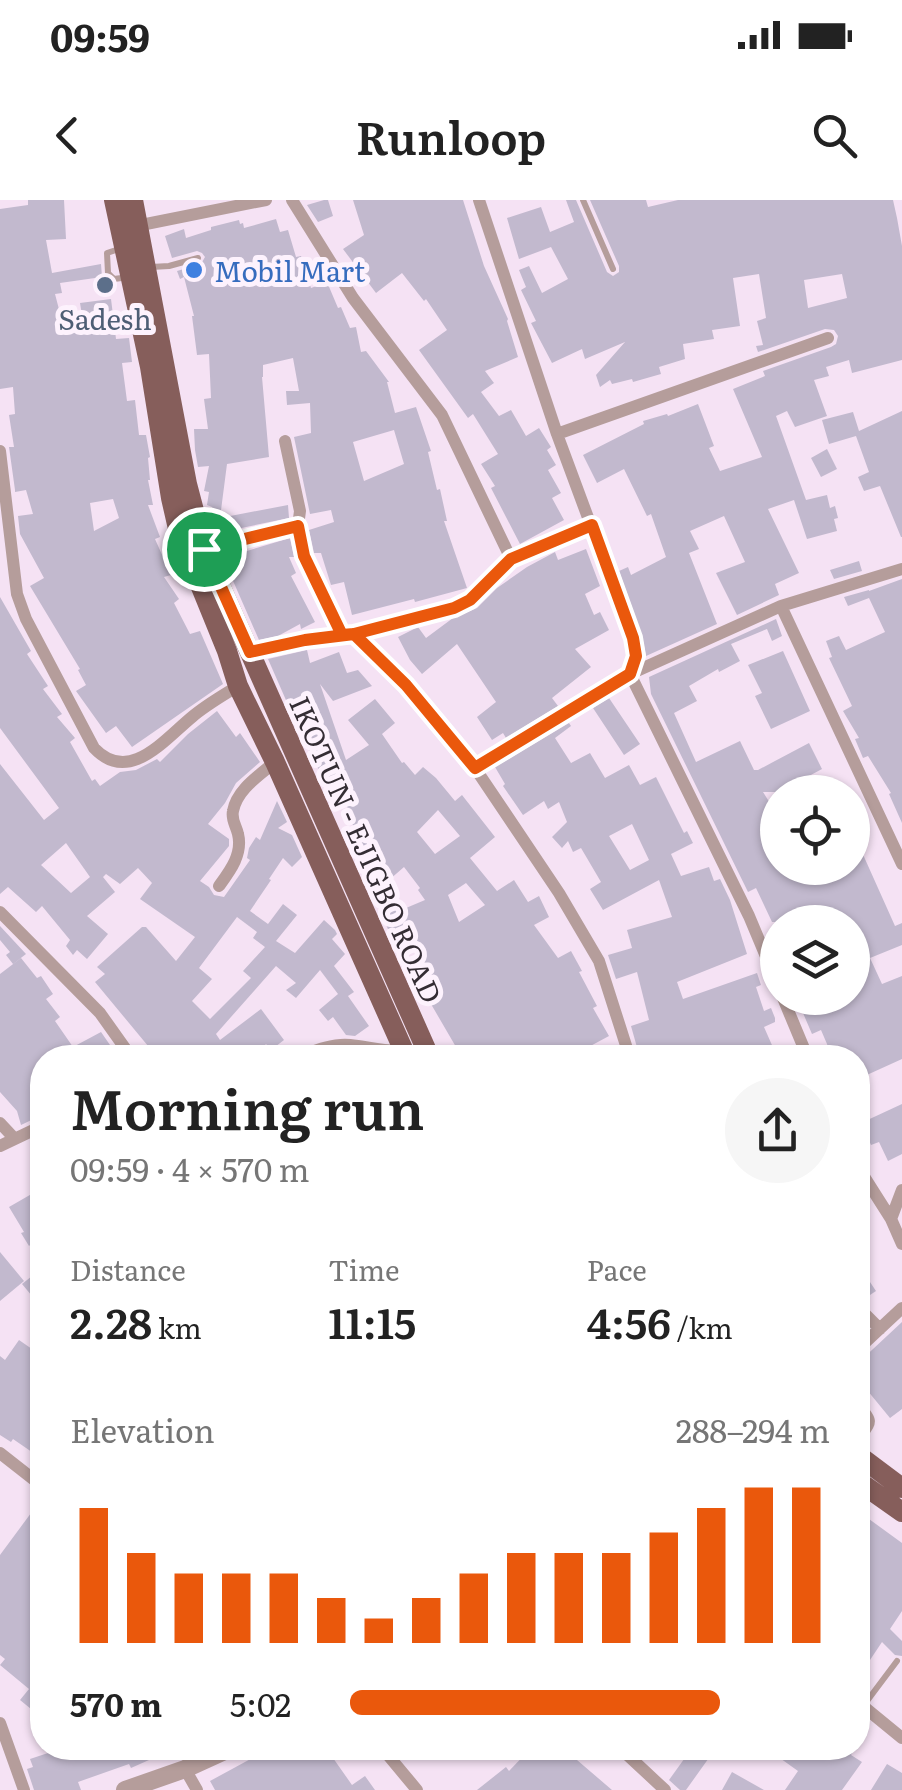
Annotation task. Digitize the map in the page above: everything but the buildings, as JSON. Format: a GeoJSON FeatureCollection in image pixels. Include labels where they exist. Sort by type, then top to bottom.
{"type":"FeatureCollection","features":[{"type":"Feature","properties":{"kind":"main road","name":"IKOTUN - EJIGBO ROAD"},"geometry":{"type":"LineString","coordinates":[[114,200],[138,272],[204,549],[425,1045]]}},
{"type":"Feature","properties":{"kind":"main road","name":"IKOTUN - EJIGBO ROAD"},"geometry":{"type":"LineString","coordinates":[[128,234],[133,200]]}},
{"type":"Feature","properties":{"kind":"main road","name":"IKOTUN - EJIGBO ROAD"},"geometry":{"type":"LineString","coordinates":[[138,272],[170,498],[179,534],[238,686],[401,1045]]}},
{"type":"Feature","properties":{"kind":"main road"},"geometry":{"type":"LineString","coordinates":[[870,1464],[902,1488]]}},
{"type":"Feature","properties":{"kind":"main road"},"geometry":{"type":"LineString","coordinates":[[870,1489],[902,1512]]}},
{"type":"Feature","properties":{"kind":"street"},"geometry":{"type":"LineString","coordinates":[[128,234],[266,200]]}},
{"type":"Feature","properties":{"kind":"street"},"geometry":{"type":"LineString","coordinates":[[292,200],[354,298],[442,415],[511,559]]}},
{"type":"Feature","properties":{"kind":"street"},"geometry":{"type":"LineString","coordinates":[[479,200],[557,434],[633,638],[636,656],[630,674],[760,943]]}},
{"type":"Feature","properties":{"kind":"street"},"geometry":{"type":"LineString","coordinates":[[557,434],[828,338]]}},
{"type":"Feature","properties":{"kind":"street"},"geometry":{"type":"LineString","coordinates":[[284,441],[300,511],[298,526],[304,556],[348,634],[406,685],[475,768],[559,893],[598,961],[626,1045]]}},
{"type":"Feature","properties":{"kind":"street"},"geometry":{"type":"LineString","coordinates":[[0,451],[18,594],[26,619],[94,748],[104,758],[116,763],[150,752],[238,686]]}},
{"type":"Feature","properties":{"kind":"street"},"geometry":{"type":"LineString","coordinates":[[250,652],[348,634],[454,608],[470,600],[511,559],[592,525]]}},
{"type":"Feature","properties":{"kind":"street"},"geometry":{"type":"LineString","coordinates":[[204,549],[298,526]]}},
{"type":"Feature","properties":{"kind":"street"},"geometry":{"type":"LineString","coordinates":[[475,768],[630,674],[781,606],[902,569]]}},
{"type":"Feature","properties":{"kind":"street"},"geometry":{"type":"LineString","coordinates":[[781,606],[902,864]]}},
{"type":"Feature","properties":{"kind":"street"},"geometry":{"type":"LineString","coordinates":[[219,886],[234,866],[239,848],[232,814],[236,802],[245,788],[275,762]]}},
{"type":"Feature","properties":{"kind":"street"},"geometry":{"type":"LineString","coordinates":[[0,912],[100,1013],[123,1045]]}},
{"type":"Feature","properties":{"kind":"street"},"geometry":{"type":"LineString","coordinates":[[790,1015],[803,1045]]}},
{"type":"Feature","properties":{"kind":"street"},"geometry":{"type":"LineString","coordinates":[[0,1123],[14,1138]]}},
{"type":"Feature","properties":{"kind":"street"},"geometry":{"type":"LineString","coordinates":[[0,1146],[30,1131]]}},
{"type":"Feature","properties":{"kind":"street"},"geometry":{"type":"LineString","coordinates":[[892,1219],[902,1190]]}},
{"type":"Feature","properties":{"kind":"street"},"geometry":{"type":"LineString","coordinates":[[870,1195],[892,1219],[902,1244]]}},
{"type":"Feature","properties":{"kind":"street"},"geometry":{"type":"LineString","coordinates":[[870,1338],[902,1308]]}},
{"type":"Feature","properties":{"kind":"street"},"geometry":{"type":"LineString","coordinates":[[870,1319],[880,1329]]}},
{"type":"Feature","properties":{"kind":"street"},"geometry":{"type":"LineString","coordinates":[[0,1453],[30,1477]]}},
{"type":"Feature","properties":{"kind":"street"},"geometry":{"type":"LineString","coordinates":[[870,1712],[902,1738]]}},
{"type":"Feature","properties":{"kind":"street"},"geometry":{"type":"LineString","coordinates":[[0,1723],[24,1790]]}},
{"type":"Feature","properties":{"kind":"street"},"geometry":{"type":"LineString","coordinates":[[125,1790],[205,1760]]}},
{"type":"Feature","properties":{"kind":"street"},"geometry":{"type":"LineString","coordinates":[[392,1760],[417,1790]]}},
{"type":"Feature","properties":{"kind":"street"},"geometry":{"type":"LineString","coordinates":[[633,1760],[665,1790]]}},
{"type":"Feature","properties":{"kind":"street"},"geometry":{"type":"LineString","coordinates":[[185,1769],[196,1790]]}},
{"type":"Feature","properties":{"kind":"lane"},"geometry":{"type":"LineString","coordinates":[[583,200],[613,269]]}},
{"type":"Feature","properties":{"kind":"lane"},"geometry":{"type":"LineString","coordinates":[[128,234],[107,253],[108,273],[114,278],[198,258]]}},
{"type":"Feature","properties":{"kind":"lane"},"geometry":{"type":"LineString","coordinates":[[870,1692],[897,1661]]}},
{"type":"Feature","properties":{"kind":"place","name":"Mobil Mart"},"geometry":{"type":"Point","coordinates":[194,270]}},
{"type":"Feature","properties":{"kind":"place","name":"Sadesh"},"geometry":{"type":"Point","coordinates":[105,285]}},
{"type":"Feature","properties":{"kind":"route"},"geometry":{"type":"LineString","coordinates":[[204,549],[250,652],[354,634],[454,608],[470,600],[511,559],[592,525],[636,656],[630,674],[475,768],[406,685],[354,634],[342,635],[304,556],[298,526],[204,549]]}}]}
